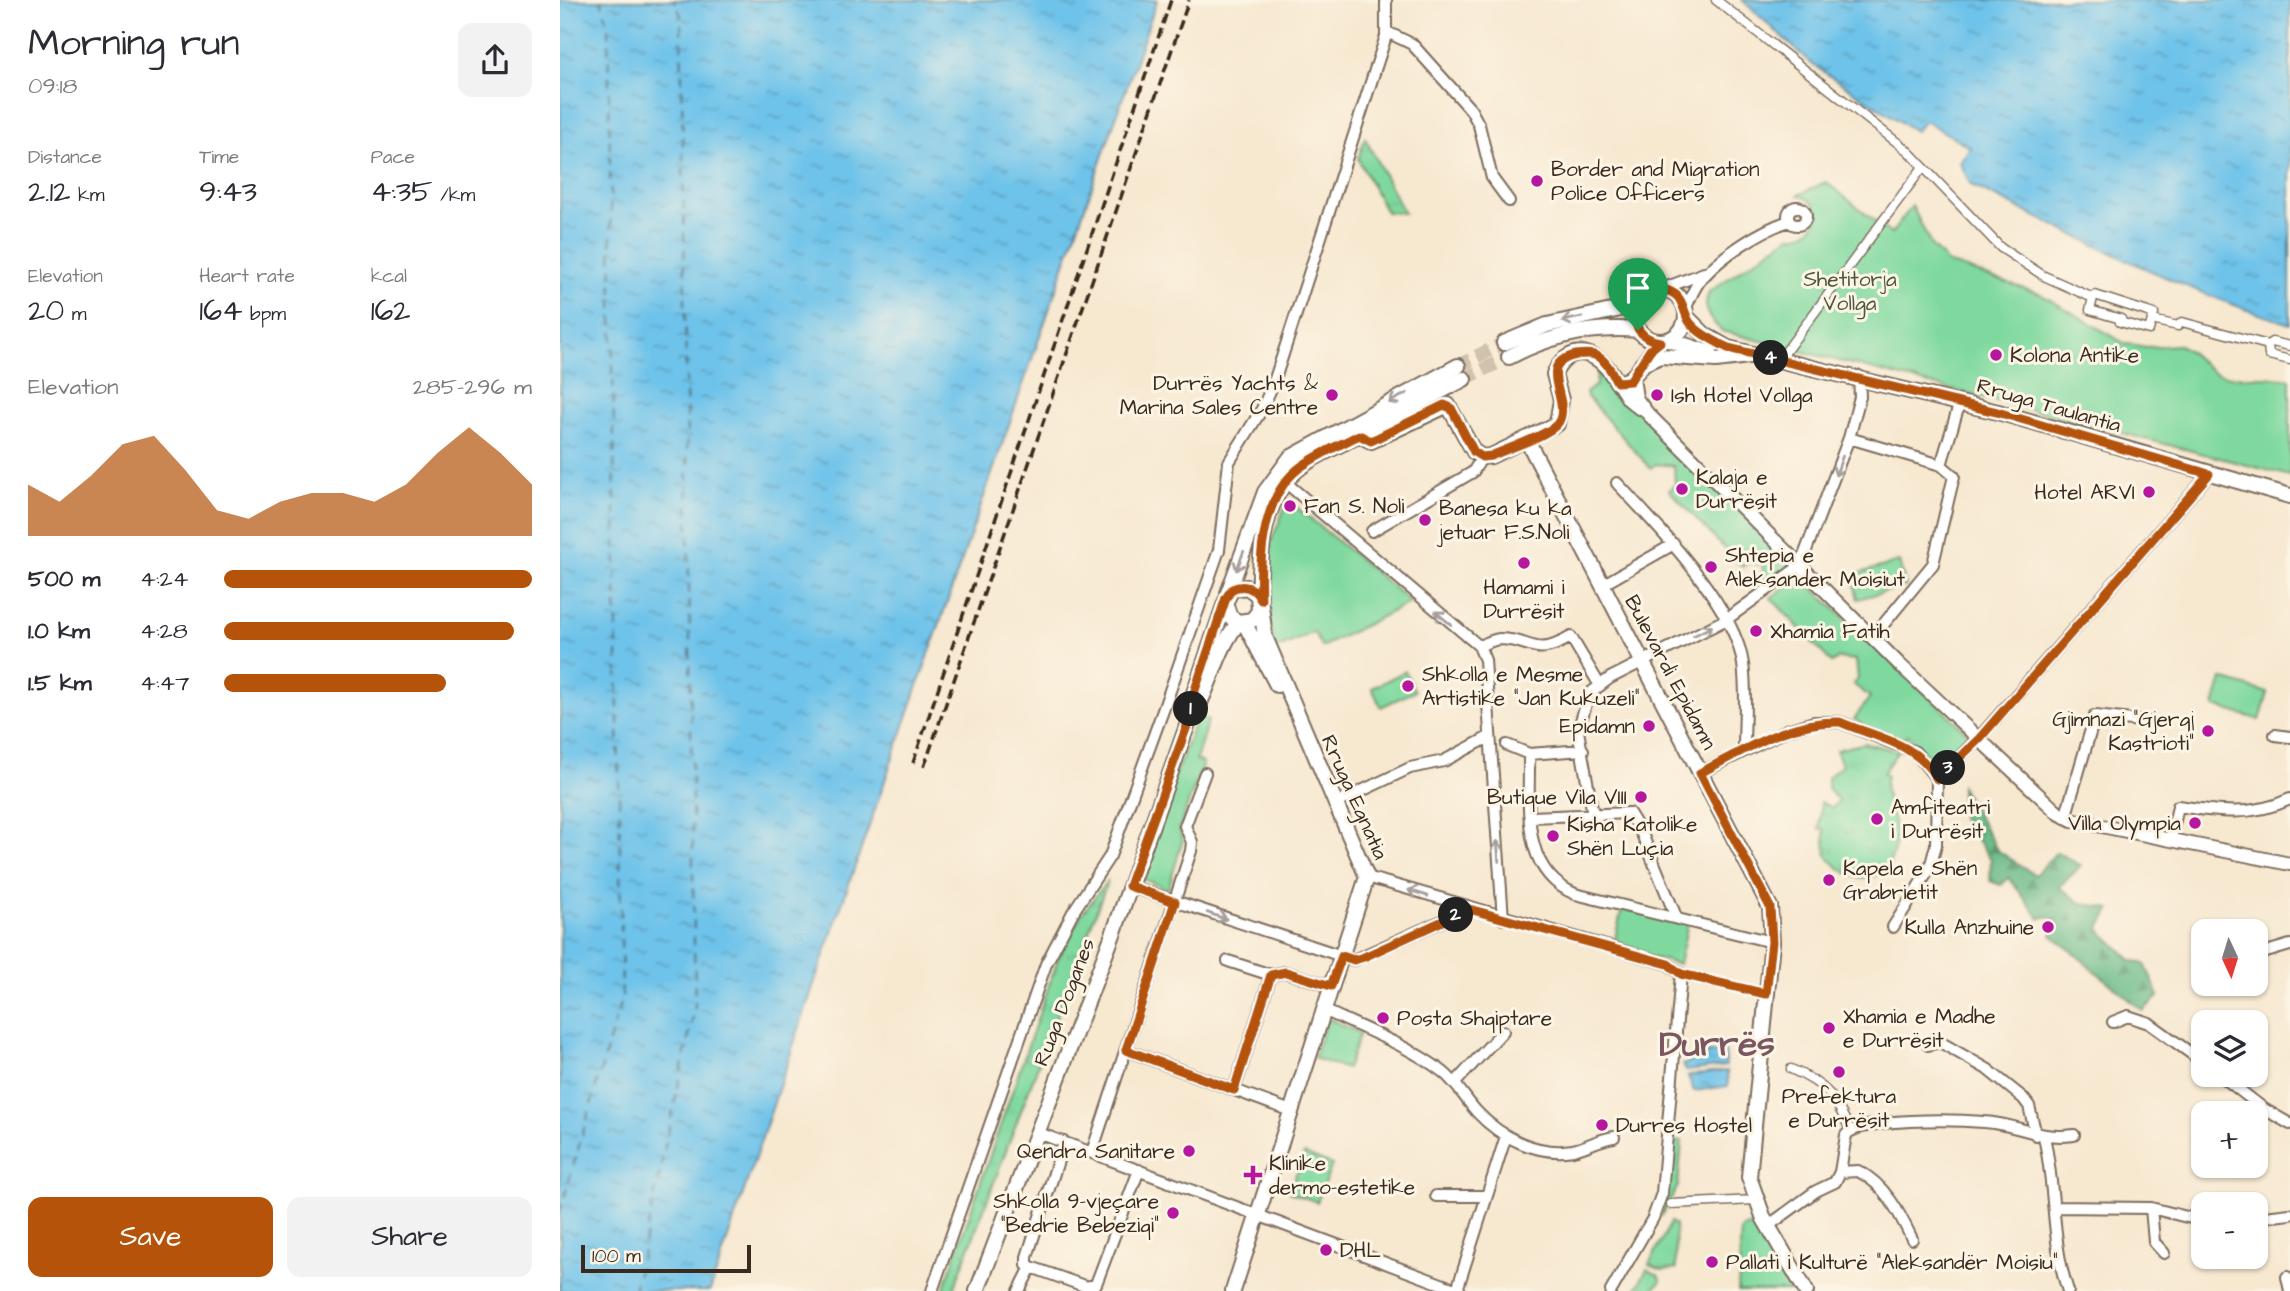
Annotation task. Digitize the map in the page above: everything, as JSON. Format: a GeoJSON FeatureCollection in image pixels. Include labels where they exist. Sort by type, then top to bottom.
{"type":"FeatureCollection","features":[{"type":"Feature","properties":{"kind":"main road"},"geometry":{"type":"LineString","coordinates":[[1636,372],[1665,341],[1681,331],[1686,312],[1674,293],[1662,289],[1651,290],[1638,301],[1616,310],[1547,325],[1506,350],[1586,331],[1638,330]]}},
{"type":"Feature","properties":{"kind":"main road"},"geometry":{"type":"LineString","coordinates":[[1638,301],[1634,315],[1638,330],[1648,339],[1665,341]]}},
{"type":"Feature","properties":{"kind":"main road","name":"Rruga Taulantia"},"geometry":{"type":"LineString","coordinates":[[1686,312],[1714,341],[1754,355]]}},
{"type":"Feature","properties":{"kind":"main road","name":"Rruga Taulantia"},"geometry":{"type":"LineString","coordinates":[[1665,341],[1701,352],[1754,355],[1859,376],[2290,496]]}},
{"type":"Feature","properties":{"kind":"main road"},"geometry":{"type":"LineString","coordinates":[[1359,435],[1371,441],[1448,405],[1474,452],[1482,457],[1552,428],[1560,419],[1561,400],[1554,374],[1559,364],[1570,356],[1584,353],[1598,356],[1609,367],[1617,382],[1661,356],[1716,360],[1754,355]]}},
{"type":"Feature","properties":{"kind":"main road","name":"Rruga Egnatia"},"geometry":{"type":"LineString","coordinates":[[1187,726],[1194,693],[1265,492],[1290,458],[1461,373],[1359,435],[1306,463],[1285,482],[1276,499],[1262,549],[1261,603],[1265,637],[1367,877],[1233,1291]]}},
{"type":"Feature","properties":{"kind":"main road","name":"Bulevardi Epidamn"},"geometry":{"type":"LineString","coordinates":[[1527,439],[1770,907],[1772,942],[1751,1133],[1749,1177],[1755,1200],[1806,1291]]}},
{"type":"Feature","properties":{"kind":"main road"},"geometry":{"type":"LineString","coordinates":[[1187,726],[1211,683],[1228,635],[1241,622],[1255,617],[1261,603],[1256,592],[1247,587],[1237,587],[1227,598],[1227,612],[1241,622]]}},
{"type":"Feature","properties":{"kind":"main road","name":"Rruga Egnatia"},"geometry":{"type":"LineString","coordinates":[[1241,622],[1298,719]]}},
{"type":"Feature","properties":{"kind":"main road","name":"Ruga Doganes"},"geometry":{"type":"LineString","coordinates":[[977,1291],[1187,726]]}},
{"type":"Feature","properties":{"kind":"street"},"geometry":{"type":"LineString","coordinates":[[932,1291],[1046,964],[1062,930],[1104,868],[1116,841],[1215,564],[1222,534],[1229,462],[1262,409],[1274,382],[1387,32],[1386,0]]}},
{"type":"Feature","properties":{"kind":"street"},"geometry":{"type":"LineString","coordinates":[[1716,0],[1908,151],[2001,248],[2044,276],[2093,298]]}},
{"type":"Feature","properties":{"kind":"street"},"geometry":{"type":"LineString","coordinates":[[1387,32],[1412,44],[1471,110],[1479,125],[1492,178],[1509,201]]}},
{"type":"Feature","properties":{"kind":"street"},"geometry":{"type":"LineString","coordinates":[[1780,359],[1923,167]]}},
{"type":"Feature","properties":{"kind":"street"},"geometry":{"type":"LineString","coordinates":[[1686,312],[1695,288],[1710,271],[1775,226],[1789,221]]}},
{"type":"Feature","properties":{"kind":"street"},"geometry":{"type":"LineString","coordinates":[[1662,289],[1710,271]]}},
{"type":"Feature","properties":{"kind":"street"},"geometry":{"type":"LineString","coordinates":[[2095,295],[2154,314],[2149,330],[2090,310],[2093,298],[2095,295]]}},
{"type":"Feature","properties":{"kind":"street"},"geometry":{"type":"LineString","coordinates":[[2152,320],[2178,326],[2182,322],[2268,345],[2272,342],[2290,346]]}},
{"type":"Feature","properties":{"kind":"street"},"geometry":{"type":"LineString","coordinates":[[2268,345],[2269,355],[2290,360]]}},
{"type":"Feature","properties":{"kind":"street"},"geometry":{"type":"LineString","coordinates":[[1636,372],[1636,398],[1648,414]]}},
{"type":"Feature","properties":{"kind":"street"},"geometry":{"type":"LineString","coordinates":[[1593,814],[1578,731],[1580,713],[1589,694],[1599,684],[1727,619],[1800,566],[1849,438],[1860,397],[1859,376]]}},
{"type":"Feature","properties":{"kind":"street"},"geometry":{"type":"LineString","coordinates":[[1617,382],[1628,399],[1648,414],[1873,637],[2065,818],[2290,864]]}},
{"type":"Feature","properties":{"kind":"street"},"geometry":{"type":"LineString","coordinates":[[1941,465],[1960,402]]}},
{"type":"Feature","properties":{"kind":"street"},"geometry":{"type":"LineString","coordinates":[[1849,438],[1941,465],[1954,476],[1933,564],[1873,637]]}},
{"type":"Feature","properties":{"kind":"street"},"geometry":{"type":"LineString","coordinates":[[1371,531],[1473,472],[1482,457]]}},
{"type":"Feature","properties":{"kind":"street"},"geometry":{"type":"LineString","coordinates":[[1937,779],[1979,739],[2209,474]]}},
{"type":"Feature","properties":{"kind":"street"},"geometry":{"type":"LineString","coordinates":[[1285,482],[1479,646],[1485,660],[1503,919]]}},
{"type":"Feature","properties":{"kind":"street"},"geometry":{"type":"LineString","coordinates":[[1617,483],[1674,544],[1727,619],[1743,662],[1744,751]]}},
{"type":"Feature","properties":{"kind":"street"},"geometry":{"type":"LineString","coordinates":[[1602,585],[1674,544]]}},
{"type":"Feature","properties":{"kind":"street"},"geometry":{"type":"LineString","coordinates":[[1479,646],[1501,639],[1531,648],[1552,648],[1570,637],[1599,684]]}},
{"type":"Feature","properties":{"kind":"street"},"geometry":{"type":"LineString","coordinates":[[2065,818],[2095,716],[2150,722]]}},
{"type":"Feature","properties":{"kind":"street"},"geometry":{"type":"LineString","coordinates":[[1700,773],[1800,724],[1840,722],[1915,752],[1929,765],[1937,779],[1937,836],[1930,867],[1893,926]]}},
{"type":"Feature","properties":{"kind":"street"},"geometry":{"type":"LineString","coordinates":[[2275,735],[2290,737]]}},
{"type":"Feature","properties":{"kind":"street"},"geometry":{"type":"LineString","coordinates":[[1336,803],[1410,768],[1444,761],[1489,737]]}},
{"type":"Feature","properties":{"kind":"street"},"geometry":{"type":"LineString","coordinates":[[1507,745],[1529,754],[1583,750]]}},
{"type":"Feature","properties":{"kind":"street"},"geometry":{"type":"LineString","coordinates":[[1529,754],[1531,817],[1537,858],[1557,884],[1575,894],[1772,942]]}},
{"type":"Feature","properties":{"kind":"street"},"geometry":{"type":"LineString","coordinates":[[1092,1152],[1193,846],[1185,826],[1205,773]]}},
{"type":"Feature","properties":{"kind":"street"},"geometry":{"type":"LineString","coordinates":[[2171,839],[2178,806],[2235,813],[2258,811],[2290,799]]}},
{"type":"Feature","properties":{"kind":"street"},"geometry":{"type":"LineString","coordinates":[[1531,817],[1622,813],[1634,818],[1673,902],[1677,919]]}},
{"type":"Feature","properties":{"kind":"street"},"geometry":{"type":"LineString","coordinates":[[1367,877],[1503,919],[1668,964],[1681,974],[1766,994]]}},
{"type":"Feature","properties":{"kind":"street"},"geometry":{"type":"LineString","coordinates":[[1129,886],[1354,960],[1469,909]]}},
{"type":"Feature","properties":{"kind":"street"},"geometry":{"type":"LineString","coordinates":[[2268,951],[2290,945]]}},
{"type":"Feature","properties":{"kind":"street"},"geometry":{"type":"LineString","coordinates":[[1228,961],[1271,975],[1286,972],[1331,986]]}},
{"type":"Feature","properties":{"kind":"street"},"geometry":{"type":"LineString","coordinates":[[1611,1291],[1653,1218],[1662,1193],[1681,974]]}},
{"type":"Feature","properties":{"kind":"street"},"geometry":{"type":"LineString","coordinates":[[1234,1090],[1271,975]]}},
{"type":"Feature","properties":{"kind":"street"},"geometry":{"type":"LineString","coordinates":[[1324,1010],[1418,1055],[1455,1083],[1477,1112],[1506,1136],[1529,1146],[1561,1150],[1576,1150],[1591,1141],[1614,1137]]}},
{"type":"Feature","properties":{"kind":"street"},"geometry":{"type":"LineString","coordinates":[[2113,1022],[2128,1016],[2149,1023],[2191,1053]]}},
{"type":"Feature","properties":{"kind":"street"},"geometry":{"type":"LineString","coordinates":[[1455,1083],[1503,1031]]}},
{"type":"Feature","properties":{"kind":"street"},"geometry":{"type":"LineString","coordinates":[[1928,1045],[1940,1042],[1963,1053],[2023,1098],[2029,1106],[2040,1136],[2055,1207],[2059,1258],[2068,1291]]}},
{"type":"Feature","properties":{"kind":"street"},"geometry":{"type":"LineString","coordinates":[[1126,1050],[1291,1111]]}},
{"type":"Feature","properties":{"kind":"street"},"geometry":{"type":"LineString","coordinates":[[1791,1069],[1816,1080],[1828,1090],[1850,1130]]}},
{"type":"Feature","properties":{"kind":"street"},"geometry":{"type":"LineString","coordinates":[[2236,1087],[2264,1109],[2290,1124]]}},
{"type":"Feature","properties":{"kind":"street"},"geometry":{"type":"LineString","coordinates":[[1850,1130],[1896,1122],[1984,1122],[2040,1136],[2074,1135]]}},
{"type":"Feature","properties":{"kind":"street"},"geometry":{"type":"LineString","coordinates":[[1769,1226],[1816,1191],[1835,1182],[1850,1130]]}},
{"type":"Feature","properties":{"kind":"street"},"geometry":{"type":"LineString","coordinates":[[1036,1132],[1458,1290],[1506,1136]]}},
{"type":"Feature","properties":{"kind":"street"},"geometry":{"type":"LineString","coordinates":[[1064,1142],[1027,1257],[1027,1265],[1031,1267],[1087,1287],[1096,1284],[1139,1170]]}},
{"type":"Feature","properties":{"kind":"street"},"geometry":{"type":"LineString","coordinates":[[1840,1172],[1858,1171],[1882,1190],[1899,1212],[1912,1239]]}},
{"type":"Feature","properties":{"kind":"street"},"geometry":{"type":"LineString","coordinates":[[1436,1196],[1486,1196]]}},
{"type":"Feature","properties":{"kind":"street"},"geometry":{"type":"LineString","coordinates":[[1671,1204],[1755,1200]]}},
{"type":"Feature","properties":{"kind":"street"},"geometry":{"type":"LineString","coordinates":[[2055,1207],[2151,1208],[2191,1218]]}},
{"type":"Feature","properties":{"kind":"street"},"geometry":{"type":"LineString","coordinates":[[2151,1208],[2154,1242],[2164,1252]]}},
{"type":"Feature","properties":{"kind":"street"},"geometry":{"type":"LineString","coordinates":[[2268,1217],[2290,1214]]}},
{"type":"Feature","properties":{"kind":"street"},"geometry":{"type":"LineString","coordinates":[[1019,1291],[1031,1267]]}},
{"type":"Feature","properties":{"kind":"street"},"geometry":{"type":"LineString","coordinates":[[2287,1277],[2290,1291]]}},
{"type":"Feature","properties":{"kind":"green space"},"geometry":{"type":"Polygon","coordinates":[[[1365,138],[1404,213],[1386,212],[1358,159],[1365,138]]]}},
{"type":"Feature","properties":{"kind":"green space","name":"Shetitorja Vollga"},"geometry":{"type":"Polygon","coordinates":[[[1826,182],[1891,234],[1912,206],[1932,247],[1948,263],[2040,294],[2124,343],[2146,347],[2179,345],[2209,369],[2220,374],[2290,379],[2290,476],[1722,331],[1706,309],[1709,292],[1790,236],[1809,230],[1817,218],[1817,211],[1808,199],[1798,195],[1826,182]]]}},
{"type":"Feature","properties":{"kind":"green space"},"geometry":{"type":"Polygon","coordinates":[[[1597,373],[1601,373],[1793,564],[1766,583],[1762,581],[1763,565],[1749,562],[1742,567],[1669,490],[1675,485],[1674,466],[1656,464],[1650,468],[1587,397],[1586,393],[1596,385],[1597,373]]]}},
{"type":"Feature","properties":{"kind":"green space"},"geometry":{"type":"Polygon","coordinates":[[[1288,500],[1411,602],[1322,647],[1314,632],[1276,649],[1270,626],[1271,542],[1288,500]]]}},
{"type":"Feature","properties":{"kind":"green space"},"geometry":{"type":"Polygon","coordinates":[[[1899,562],[1906,586],[1858,599],[1852,575],[1899,562]]]}},
{"type":"Feature","properties":{"kind":"green space"},"geometry":{"type":"Polygon","coordinates":[[[1800,576],[1973,738],[1939,766],[1908,735],[1899,742],[1874,734],[1854,719],[1870,697],[1853,684],[1858,679],[1856,660],[1839,658],[1832,663],[1771,598],[1800,576]]]}},
{"type":"Feature","properties":{"kind":"green space"},"geometry":{"type":"Polygon","coordinates":[[[1405,671],[1415,691],[1381,707],[1372,688],[1405,671]]]}},
{"type":"Feature","properties":{"kind":"green space"},"geometry":{"type":"Polygon","coordinates":[[[2222,679],[2268,693],[2260,720],[2214,706],[2222,679]]]}},
{"type":"Feature","properties":{"kind":"green space"},"geometry":{"type":"Polygon","coordinates":[[[1197,716],[1208,720],[1196,760],[1203,763],[1179,829],[1183,839],[1168,889],[1138,877],[1197,716]]]}},
{"type":"Feature","properties":{"kind":"green space"},"geometry":{"type":"Polygon","coordinates":[[[1865,743],[1898,751],[1883,773],[1887,776],[1887,799],[1896,831],[1893,855],[1886,867],[1868,878],[1847,873],[1836,865],[1826,854],[1824,829],[1819,829],[1821,802],[1832,808],[1839,801],[1828,789],[1828,777],[1842,765],[1836,750],[1865,743]]]}},
{"type":"Feature","properties":{"kind":"green space"},"geometry":{"type":"Polygon","coordinates":[[[1961,786],[1997,850],[2035,875],[2057,852],[2081,866],[2059,887],[2081,903],[2111,909],[2099,929],[2131,960],[2145,964],[2159,996],[2143,1011],[2052,935],[2057,926],[2055,919],[2046,916],[2040,919],[2009,878],[2001,885],[1990,881],[1991,859],[1961,818],[1961,786]]]}},
{"type":"Feature","properties":{"kind":"green space"},"geometry":{"type":"Polygon","coordinates":[[[1108,880],[953,1291],[943,1291],[1058,959],[1081,915],[1108,880]]]}},
{"type":"Feature","properties":{"kind":"green space"},"geometry":{"type":"Polygon","coordinates":[[[1622,908],[1688,923],[1679,964],[1613,948],[1622,908]]]}},
{"type":"Feature","properties":{"kind":"green space"},"geometry":{"type":"Polygon","coordinates":[[[1327,1018],[1360,1033],[1347,1069],[1314,1058],[1327,1018]]]}},
{"type":"Feature","properties":{"kind":"green space"},"geometry":{"type":"Polygon","coordinates":[[[1682,1141],[1678,1186],[1661,1217],[1672,1142],[1682,1141]]]}},
{"type":"Feature","properties":{"kind":"green space"},"geometry":{"type":"Polygon","coordinates":[[[1304,1154],[1332,1165],[1317,1202],[1289,1192],[1304,1154]]]}},
{"type":"Feature","properties":{"kind":"green space"},"geometry":{"type":"Polygon","coordinates":[[[1671,1222],[1675,1225],[1676,1269],[1661,1270],[1649,1264],[1671,1222]]]}},
{"type":"Feature","properties":{"kind":"green space"},"geometry":{"type":"Polygon","coordinates":[[[1753,1224],[1791,1291],[1738,1291],[1741,1229],[1753,1224]]]}},
{"type":"Feature","properties":{"kind":"green space"},"geometry":{"type":"Polygon","coordinates":[[[1647,1269],[1658,1275],[1661,1281],[1651,1291],[1635,1291],[1647,1269]]]}},
{"type":"Feature","properties":{"kind":"water"},"geometry":{"type":"Polygon","coordinates":[[[560,0],[1157,0],[814,984],[710,1291],[560,1291],[560,0]]]}},
{"type":"Feature","properties":{"kind":"water"},"geometry":{"type":"Polygon","coordinates":[[[1742,0],[2290,0],[2290,324],[2168,278],[1971,185],[1960,163],[1970,147],[1925,121],[1915,131],[1813,65],[1742,0]]]}},
{"type":"Feature","properties":{"kind":"water"},"geometry":{"type":"Polygon","coordinates":[[[1725,1051],[1726,1066],[1686,1071],[1683,1065],[1709,1053],[1725,1051]]]}},
{"type":"Feature","properties":{"kind":"water"},"geometry":{"type":"Polygon","coordinates":[[[1727,1071],[1728,1086],[1694,1091],[1688,1076],[1727,1071]]]}},
{"type":"Feature","properties":{"kind":"ferry route"},"geometry":{"type":"LineString","coordinates":[[560,1212],[622,997],[608,24],[601,0]]}},
{"type":"Feature","properties":{"kind":"ferry route"},"geometry":{"type":"LineString","coordinates":[[634,1291],[695,1007],[681,16],[674,0]]}},
{"type":"Feature","properties":{"kind":"tunnel"},"geometry":{"type":"LineString","coordinates":[[1458,366],[1504,343]]}},
{"type":"Feature","properties":{"kind":"tunnel"},"geometry":{"type":"LineString","coordinates":[[1464,379],[1509,357]]}},
{"type":"Feature","properties":{"kind":"railway"},"geometry":{"type":"LineString","coordinates":[[913,763],[1171,0]]}},
{"type":"Feature","properties":{"kind":"railway"},"geometry":{"type":"LineString","coordinates":[[924,767],[1189,0]]}},
{"type":"Feature","properties":{"kind":"place","name":"Border and Migration Police Officers"},"geometry":{"type":"Point","coordinates":[1537,181]}},
{"type":"Feature","properties":{"kind":"place","name":"Kolona Antike"},"geometry":{"type":"Point","coordinates":[1996,355]}},
{"type":"Feature","properties":{"kind":"place","name":"Durrës Yachts & Marina Sales Centre"},"geometry":{"type":"Point","coordinates":[1332,395]}},
{"type":"Feature","properties":{"kind":"place","name":"Ish Hotel Vollga"},"geometry":{"type":"Point","coordinates":[1657,395]}},
{"type":"Feature","properties":{"kind":"place","name":"Kalaja e Durrësit"},"geometry":{"type":"Point","coordinates":[1682,489]}},
{"type":"Feature","properties":{"kind":"place","name":"Hotel ARVI"},"geometry":{"type":"Point","coordinates":[2149,492]}},
{"type":"Feature","properties":{"kind":"place","name":"Fan S. Noli"},"geometry":{"type":"Point","coordinates":[1290,506]}},
{"type":"Feature","properties":{"kind":"place","name":"Banesa ku ka jetuar F.S.Noli"},"geometry":{"type":"Point","coordinates":[1425,520]}},
{"type":"Feature","properties":{"kind":"place","name":"Hamami i Durrësit"},"geometry":{"type":"Point","coordinates":[1524,563]}},
{"type":"Feature","properties":{"kind":"place","name":"Shtepia e Aleksander Moisiut"},"geometry":{"type":"Point","coordinates":[1711,567]}},
{"type":"Feature","properties":{"kind":"place","name":"Xhamia Fatih"},"geometry":{"type":"Point","coordinates":[1756,631]}},
{"type":"Feature","properties":{"kind":"place","name":"Shkolla e Mesme Artistike \"Jan Kukuzeli\""},"geometry":{"type":"Point","coordinates":[1408,686]}},
{"type":"Feature","properties":{"kind":"place","name":"Epidamn"},"geometry":{"type":"Point","coordinates":[1649,726]}},
{"type":"Feature","properties":{"kind":"place","name":"Gjimnazi \"Gjergj Kastrioti\""},"geometry":{"type":"Point","coordinates":[2208,731]}},
{"type":"Feature","properties":{"kind":"place","name":"Butique Vila VIII"},"geometry":{"type":"Point","coordinates":[1641,797]}},
{"type":"Feature","properties":{"kind":"place","name":"Amfiteatri i Durrësit"},"geometry":{"type":"Point","coordinates":[1877,819]}},
{"type":"Feature","properties":{"kind":"place","name":"Villa Olympia"},"geometry":{"type":"Point","coordinates":[2195,823]}},
{"type":"Feature","properties":{"kind":"place","name":"Kisha Katolike Shën Luçia"},"geometry":{"type":"Point","coordinates":[1553,836]}},
{"type":"Feature","properties":{"kind":"place","name":"Kapela e Shën Grabrietit"},"geometry":{"type":"Point","coordinates":[1829,880]}},
{"type":"Feature","properties":{"kind":"place","name":"Kulla Anzhuine"},"geometry":{"type":"Point","coordinates":[2048,927]}},
{"type":"Feature","properties":{"kind":"place","name":"Posta Shqiptare"},"geometry":{"type":"Point","coordinates":[1383,1018]}},
{"type":"Feature","properties":{"kind":"place","name":"Xhamia e Madhe e Durrësit"},"geometry":{"type":"Point","coordinates":[1829,1028]}},
{"type":"Feature","properties":{"kind":"place","name":"Prefektura e Durrësit"},"geometry":{"type":"Point","coordinates":[1839,1072]}},
{"type":"Feature","properties":{"kind":"place","name":"Durres Hostel"},"geometry":{"type":"Point","coordinates":[1602,1125]}},
{"type":"Feature","properties":{"kind":"place","name":"Qendra Sanitare"},"geometry":{"type":"Point","coordinates":[1189,1151]}},
{"type":"Feature","properties":{"kind":"place","name":"Klinike dermo-estetike"},"geometry":{"type":"Point","coordinates":[1253,1175]}},
{"type":"Feature","properties":{"kind":"place","name":"Shkolla 9-vjeçare \"Bedrie Bebeziqi\""},"geometry":{"type":"Point","coordinates":[1173,1213]}},
{"type":"Feature","properties":{"kind":"place","name":"DHL"},"geometry":{"type":"Point","coordinates":[1326,1250]}},
{"type":"Feature","properties":{"kind":"place","name":"Pallati i Kulturë \"Aleksandër Moisiu\""},"geometry":{"type":"Point","coordinates":[1712,1262]}},
{"type":"Feature","properties":{"kind":"district","name":"Durrës"},"geometry":{"type":"Point","coordinates":[1717,1043]}},
{"type":"Feature","properties":{"kind":"route"},"geometry":{"type":"LineString","coordinates":[[1651,290],[1669,290],[1683,301],[1687,317],[1700,331],[1728,348],[1859,376],[1997,412],[2209,474],[1979,739],[1937,779],[1929,765],[1915,752],[1840,722],[1800,724],[1700,773],[1770,907],[1772,942],[1766,994],[1681,974],[1668,964],[1469,909],[1364,957],[1354,960],[1342,956],[1331,986],[1286,972],[1271,975],[1234,1090],[1126,1050],[1175,902],[1129,886],[1187,726],[1194,693],[1228,593],[1237,587],[1252,588],[1261,600],[1259,569],[1262,549],[1276,499],[1285,482],[1306,463],[1359,435],[1371,441],[1444,405],[1451,408],[1474,452],[1482,457],[1491,456],[1557,424],[1561,413],[1561,400],[1555,386],[1554,374],[1559,364],[1570,356],[1584,353],[1598,356],[1609,367],[1617,382],[1630,381],[1650,350],[1660,342],[1648,339],[1638,330],[1634,315],[1638,301],[1651,290]]}}]}
